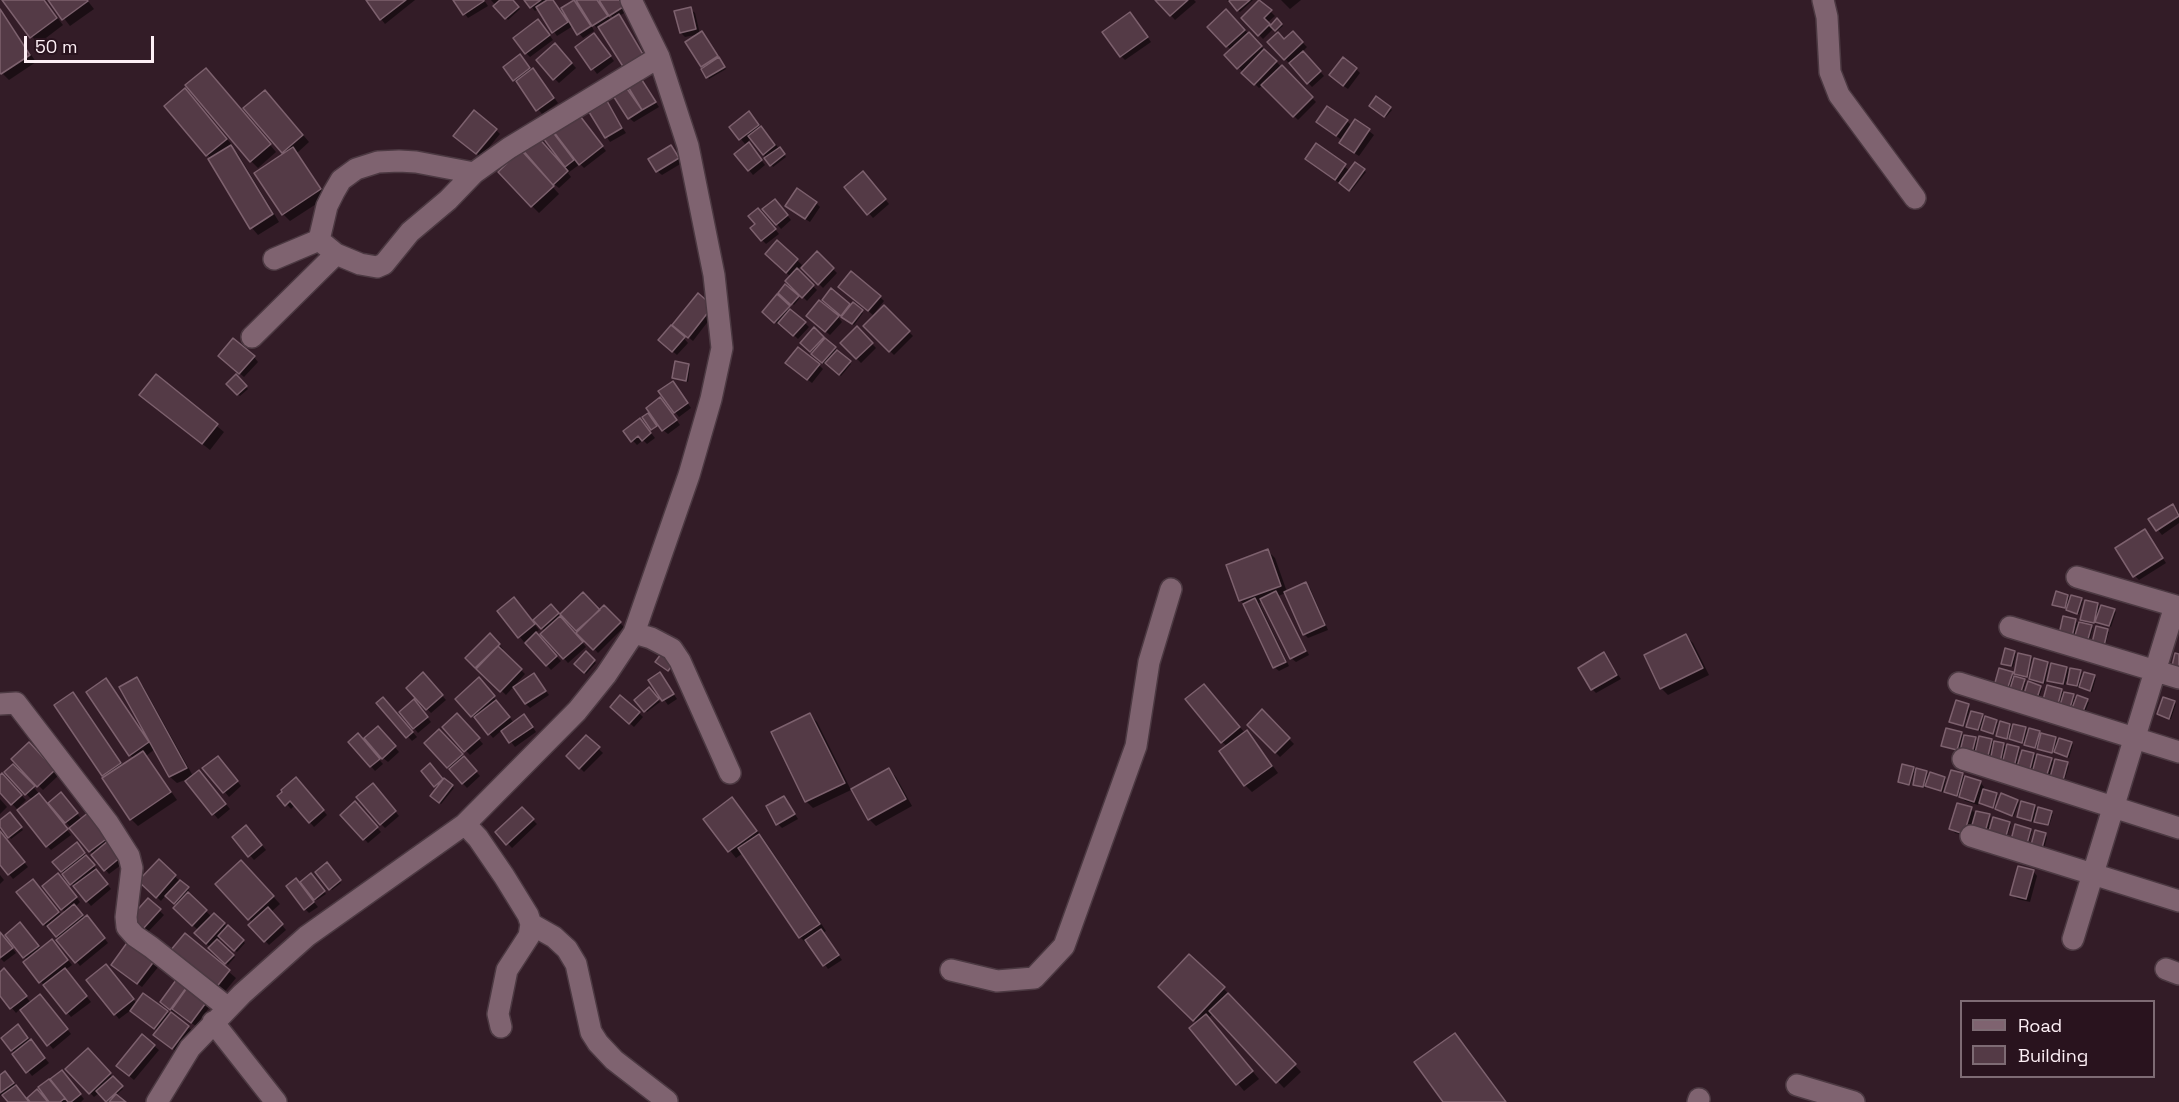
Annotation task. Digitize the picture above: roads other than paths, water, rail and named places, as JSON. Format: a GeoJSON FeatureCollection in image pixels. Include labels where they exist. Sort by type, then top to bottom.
{"type":"FeatureCollection","features":[{"type":"Feature","properties":{"kind":"street"},"geometry":{"type":"LineString","coordinates":[[157,1102],[189,1048],[221,1015],[307,936],[472,831],[577,711],[612,667],[643,635],[711,399],[722,348],[714,275],[690,156],[659,57],[631,0]]}},
{"type":"Feature","properties":{"kind":"street"},"geometry":{"type":"LineString","coordinates":[[1822,0],[1827,17],[1830,72],[1839,95],[1916,198]]}},
{"type":"Feature","properties":{"kind":"street"},"geometry":{"type":"LineString","coordinates":[[319,240],[336,254],[369,267],[384,264],[410,232],[448,200],[474,173],[509,148],[659,57]]}},
{"type":"Feature","properties":{"kind":"street"},"geometry":{"type":"LineString","coordinates":[[319,240],[327,206],[334,192],[341,180],[356,169],[378,162],[399,161],[474,173]]}},
{"type":"Feature","properties":{"kind":"street"},"geometry":{"type":"LineString","coordinates":[[274,259],[319,240]]}},
{"type":"Feature","properties":{"kind":"street"},"geometry":{"type":"LineString","coordinates":[[252,338],[336,254]]}},
{"type":"Feature","properties":{"kind":"street"},"geometry":{"type":"LineString","coordinates":[[2073,939],[2091,873],[2177,606],[2077,577]]}},
{"type":"Feature","properties":{"kind":"street"},"geometry":{"type":"LineString","coordinates":[[951,970],[997,981],[1034,978],[1064,946],[1136,746],[1149,662],[1171,589]]}},
{"type":"Feature","properties":{"kind":"street"},"geometry":{"type":"LineString","coordinates":[[2010,627],[2179,678]]}},
{"type":"Feature","properties":{"kind":"street"},"geometry":{"type":"LineString","coordinates":[[643,635],[672,649],[686,670],[730,773]]}},
{"type":"Feature","properties":{"kind":"street"},"geometry":{"type":"LineString","coordinates":[[1959,683],[2179,752]]}},
{"type":"Feature","properties":{"kind":"street"},"geometry":{"type":"LineString","coordinates":[[0,704],[16,703],[108,823],[129,856],[132,868],[126,917],[127,927],[221,1015],[276,1102]]}},
{"type":"Feature","properties":{"kind":"street"},"geometry":{"type":"LineString","coordinates":[[1963,759],[2179,828]]}},
{"type":"Feature","properties":{"kind":"street"},"geometry":{"type":"LineString","coordinates":[[472,831],[504,876],[531,924],[529,936],[507,970],[498,1014],[501,1027]]}},
{"type":"Feature","properties":{"kind":"street"},"geometry":{"type":"LineString","coordinates":[[1971,836],[2179,901]]}},
{"type":"Feature","properties":{"kind":"street"},"geometry":{"type":"LineString","coordinates":[[531,924],[554,937],[567,949],[576,964],[591,1032],[598,1043],[614,1060],[667,1101]]}},
{"type":"Feature","properties":{"kind":"street"},"geometry":{"type":"LineString","coordinates":[[1797,1084],[1854,1102]]}}]}
